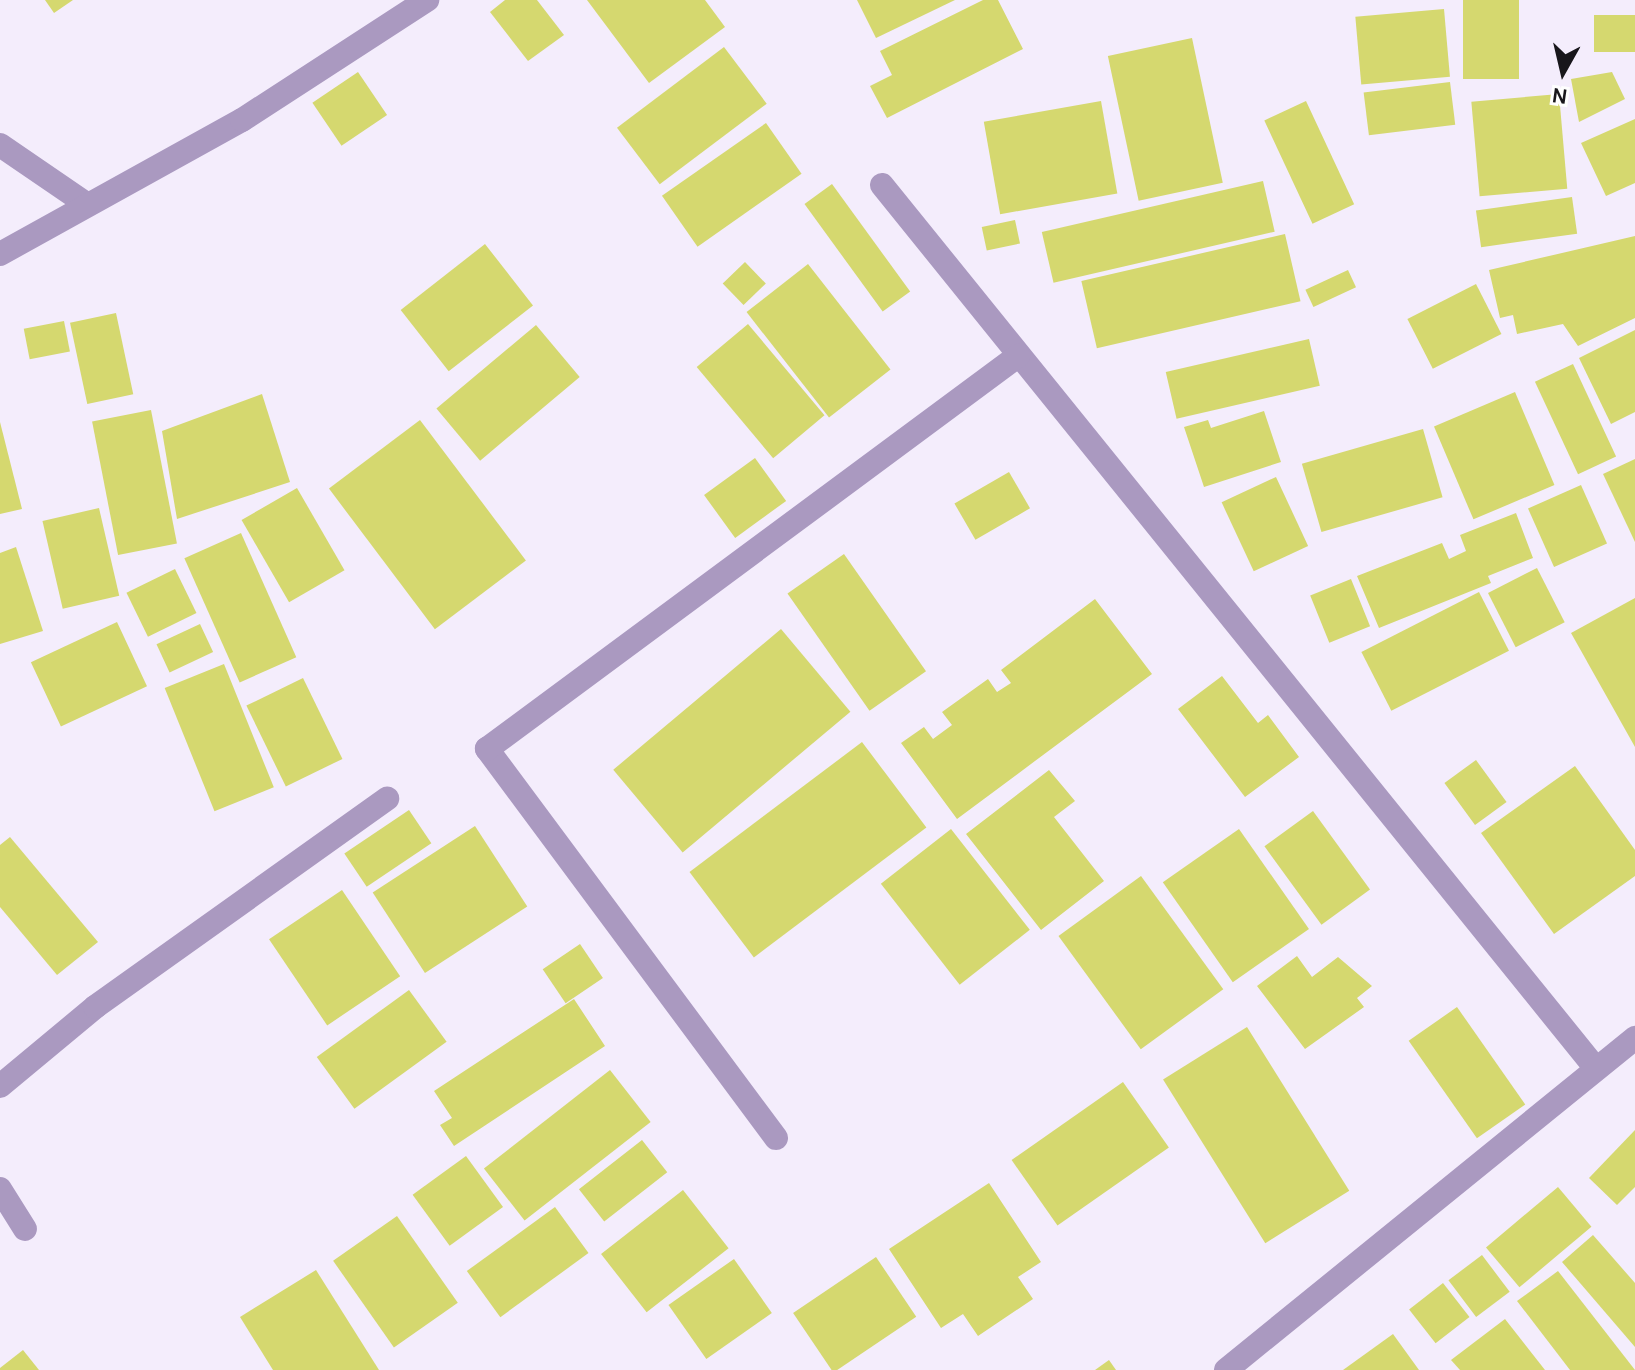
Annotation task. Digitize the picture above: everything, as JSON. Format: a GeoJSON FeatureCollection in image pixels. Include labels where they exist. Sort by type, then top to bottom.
{"type":"FeatureCollection","features":[{"type":"Feature","properties":{"kind":"street"},"geometry":{"type":"LineString","coordinates":[[0,254],[85,203],[242,120],[427,0]]}},
{"type":"Feature","properties":{"kind":"street"},"geometry":{"type":"LineString","coordinates":[[0,145],[85,203]]}},
{"type":"Feature","properties":{"kind":"street"},"geometry":{"type":"LineString","coordinates":[[882,185],[1594,1066]]}},
{"type":"Feature","properties":{"kind":"street"},"geometry":{"type":"LineString","coordinates":[[776,1138],[487,749],[1018,356]]}},
{"type":"Feature","properties":{"kind":"street"},"geometry":{"type":"LineString","coordinates":[[0,1086],[95,1007],[387,799]]}},
{"type":"Feature","properties":{"kind":"street"},"geometry":{"type":"LineString","coordinates":[[1226,1370],[1594,1066],[1635,1038]]}},
{"type":"Feature","properties":{"kind":"street"},"geometry":{"type":"LineString","coordinates":[[0,1189],[25,1229]]}},
{"type":"Feature","properties":{"kind":"building"},"geometry":{"type":"Polygon","coordinates":[[[45,0],[73,0],[54,13],[45,0]]]}},
{"type":"Feature","properties":{"kind":"building"},"geometry":{"type":"Polygon","coordinates":[[[505,0],[537,0],[564,35],[528,61],[490,12],[505,0]]]}},
{"type":"Feature","properties":{"kind":"building"},"geometry":{"type":"Polygon","coordinates":[[[587,0],[705,0],[725,27],[649,83],[587,0]]]}},
{"type":"Feature","properties":{"kind":"building"},"geometry":{"type":"Polygon","coordinates":[[[857,0],[955,0],[876,38],[857,0]]]}},
{"type":"Feature","properties":{"kind":"building"},"geometry":{"type":"Polygon","coordinates":[[[983,0],[998,0],[1023,49],[887,118],[870,86],[892,75],[880,51],[983,0]]]}},
{"type":"Feature","properties":{"kind":"building"},"geometry":{"type":"Polygon","coordinates":[[[1463,0],[1519,0],[1519,79],[1463,79],[1463,0]]]}},
{"type":"Feature","properties":{"kind":"building"},"geometry":{"type":"Polygon","coordinates":[[[1444,9],[1450,77],[1361,84],[1355,17],[1444,9]]]}},
{"type":"Feature","properties":{"kind":"building"},"geometry":{"type":"Polygon","coordinates":[[[1594,15],[1635,15],[1635,52],[1594,52],[1594,15]]]}},
{"type":"Feature","properties":{"kind":"building"},"geometry":{"type":"Polygon","coordinates":[[[1192,38],[1223,183],[1139,201],[1108,56],[1192,38]]]}},
{"type":"Feature","properties":{"kind":"building"},"geometry":{"type":"Polygon","coordinates":[[[724,47],[767,104],[660,184],[617,128],[724,47]]]}},
{"type":"Feature","properties":{"kind":"building"},"geometry":{"type":"Polygon","coordinates":[[[358,72],[387,115],[341,146],[312,103],[358,72]]]}},
{"type":"Feature","properties":{"kind":"building"},"geometry":{"type":"Polygon","coordinates":[[[1612,72],[1625,99],[1579,122],[1571,79],[1612,72]]]}},
{"type":"Feature","properties":{"kind":"building"},"geometry":{"type":"Polygon","coordinates":[[[1450,82],[1455,125],[1369,135],[1364,93],[1450,82]]]}},
{"type":"Feature","properties":{"kind":"building"},"geometry":{"type":"Polygon","coordinates":[[[1559,94],[1567,189],[1480,196],[1471,102],[1559,94]]]}},
{"type":"Feature","properties":{"kind":"building"},"geometry":{"type":"Polygon","coordinates":[[[1101,101],[1117,194],[1000,214],[984,122],[1101,101]]]}},
{"type":"Feature","properties":{"kind":"building"},"geometry":{"type":"Polygon","coordinates":[[[1306,101],[1354,204],[1312,224],[1264,120],[1306,101]]]}},
{"type":"Feature","properties":{"kind":"building"},"geometry":{"type":"Polygon","coordinates":[[[1635,119],[1635,183],[1606,196],[1581,143],[1635,119]]]}},
{"type":"Feature","properties":{"kind":"building"},"geometry":{"type":"Polygon","coordinates":[[[766,123],[802,174],[698,247],[662,196],[766,123]]]}},
{"type":"Feature","properties":{"kind":"building"},"geometry":{"type":"Polygon","coordinates":[[[1263,181],[1275,232],[1054,283],[1042,232],[1263,181]]]}},
{"type":"Feature","properties":{"kind":"building"},"geometry":{"type":"Polygon","coordinates":[[[832,184],[910,292],[883,312],[804,204],[832,184]]]}},
{"type":"Feature","properties":{"kind":"building"},"geometry":{"type":"Polygon","coordinates":[[[1572,197],[1577,234],[1481,247],[1476,210],[1572,197]]]}},
{"type":"Feature","properties":{"kind":"building"},"geometry":{"type":"Polygon","coordinates":[[[1015,220],[1020,243],[987,251],[982,227],[1015,220]]]}},
{"type":"Feature","properties":{"kind":"building"},"geometry":{"type":"Polygon","coordinates":[[[1285,234],[1301,301],[1097,348],[1081,281],[1285,234]]]}},
{"type":"Feature","properties":{"kind":"building"},"geometry":{"type":"Polygon","coordinates":[[[1635,236],[1635,318],[1578,346],[1563,324],[1517,334],[1513,315],[1500,318],[1489,270],[1635,236]]]}},
{"type":"Feature","properties":{"kind":"building"},"geometry":{"type":"Polygon","coordinates":[[[485,244],[533,305],[449,371],[401,310],[485,244]]]}},
{"type":"Feature","properties":{"kind":"building"},"geometry":{"type":"Polygon","coordinates":[[[745,262],[766,284],[744,305],[723,284],[745,262]]]}},
{"type":"Feature","properties":{"kind":"building"},"geometry":{"type":"Polygon","coordinates":[[[808,264],[890,370],[829,418],[747,312],[808,264]]]}},
{"type":"Feature","properties":{"kind":"building"},"geometry":{"type":"Polygon","coordinates":[[[1348,270],[1356,287],[1313,307],[1305,290],[1348,270]]]}},
{"type":"Feature","properties":{"kind":"building"},"geometry":{"type":"Polygon","coordinates":[[[1476,284],[1501,334],[1433,369],[1407,319],[1476,284]]]}},
{"type":"Feature","properties":{"kind":"building"},"geometry":{"type":"Polygon","coordinates":[[[116,313],[133,394],[87,404],[70,323],[116,313]]]}},
{"type":"Feature","properties":{"kind":"building"},"geometry":{"type":"Polygon","coordinates":[[[64,321],[70,351],[30,359],[24,329],[64,321]]]}},
{"type":"Feature","properties":{"kind":"building"},"geometry":{"type":"Polygon","coordinates":[[[748,324],[824,415],[773,458],[697,367],[748,324]]]}},
{"type":"Feature","properties":{"kind":"building"},"geometry":{"type":"Polygon","coordinates":[[[536,325],[580,377],[480,461],[436,409],[536,325]]]}},
{"type":"Feature","properties":{"kind":"building"},"geometry":{"type":"Polygon","coordinates":[[[1635,330],[1635,412],[1611,424],[1579,358],[1635,330]]]}},
{"type":"Feature","properties":{"kind":"building"},"geometry":{"type":"Polygon","coordinates":[[[1309,339],[1320,386],[1177,419],[1166,372],[1309,339]]]}},
{"type":"Feature","properties":{"kind":"building"},"geometry":{"type":"Polygon","coordinates":[[[1573,364],[1616,456],[1578,474],[1535,382],[1573,364]]]}},
{"type":"Feature","properties":{"kind":"building"},"geometry":{"type":"Polygon","coordinates":[[[1515,392],[1554,485],[1473,519],[1434,426],[1515,392]]]}},
{"type":"Feature","properties":{"kind":"building"},"geometry":{"type":"Polygon","coordinates":[[[262,394],[290,482],[177,519],[162,431],[262,394]]]}},
{"type":"Feature","properties":{"kind":"building"},"geometry":{"type":"Polygon","coordinates":[[[151,410],[177,544],[118,555],[92,421],[151,410]]]}},
{"type":"Feature","properties":{"kind":"building"},"geometry":{"type":"Polygon","coordinates":[[[1264,411],[1281,462],[1204,487],[1184,427],[1208,420],[1211,428],[1264,411]]]}},
{"type":"Feature","properties":{"kind":"building"},"geometry":{"type":"Polygon","coordinates":[[[420,420],[526,561],[435,629],[329,489],[420,420]]]}},
{"type":"Feature","properties":{"kind":"building"},"geometry":{"type":"Polygon","coordinates":[[[0,422],[22,509],[0,514],[0,422]]]}},
{"type":"Feature","properties":{"kind":"building"},"geometry":{"type":"Polygon","coordinates":[[[1423,429],[1443,497],[1321,532],[1302,464],[1423,429]]]}},
{"type":"Feature","properties":{"kind":"building"},"geometry":{"type":"Polygon","coordinates":[[[755,458],[786,501],[735,538],[704,495],[755,458]]]}},
{"type":"Feature","properties":{"kind":"building"},"geometry":{"type":"Polygon","coordinates":[[[1635,459],[1635,542],[1603,474],[1635,459]]]}},
{"type":"Feature","properties":{"kind":"building"},"geometry":{"type":"Polygon","coordinates":[[[1009,472],[1030,508],[975,540],[954,504],[1009,472]]]}},
{"type":"Feature","properties":{"kind":"building"},"geometry":{"type":"Polygon","coordinates":[[[1276,477],[1308,546],[1254,571],[1222,502],[1276,477]]]}},
{"type":"Feature","properties":{"kind":"building"},"geometry":{"type":"Polygon","coordinates":[[[1581,485],[1607,543],[1554,567],[1528,509],[1581,485]]]}},
{"type":"Feature","properties":{"kind":"building"},"geometry":{"type":"Polygon","coordinates":[[[297,488],[345,570],[289,602],[242,520],[297,488]]]}},
{"type":"Feature","properties":{"kind":"building"},"geometry":{"type":"Polygon","coordinates":[[[99,508],[119,596],[63,609],[42,521],[99,508]]]}},
{"type":"Feature","properties":{"kind":"building"},"geometry":{"type":"Polygon","coordinates":[[[1516,513],[1533,558],[1488,576],[1491,583],[1379,628],[1357,576],[1442,543],[1449,559],[1466,551],[1460,535],[1516,513]]]}},
{"type":"Feature","properties":{"kind":"building"},"geometry":{"type":"Polygon","coordinates":[[[241,533],[296,657],[240,682],[184,558],[241,533]]]}},
{"type":"Feature","properties":{"kind":"building"},"geometry":{"type":"Polygon","coordinates":[[[16,547],[43,631],[0,644],[0,553],[16,547]]]}},
{"type":"Feature","properties":{"kind":"building"},"geometry":{"type":"Polygon","coordinates":[[[844,554],[926,671],[869,711],[787,594],[844,554]]]}},
{"type":"Feature","properties":{"kind":"building"},"geometry":{"type":"Polygon","coordinates":[[[1537,568],[1565,622],[1516,647],[1488,593],[1537,568]]]}},
{"type":"Feature","properties":{"kind":"building"},"geometry":{"type":"Polygon","coordinates":[[[175,569],[196,613],[148,637],[126,593],[175,569]]]}},
{"type":"Feature","properties":{"kind":"building"},"geometry":{"type":"Polygon","coordinates":[[[1351,579],[1370,626],[1329,643],[1310,595],[1351,579]]]}},
{"type":"Feature","properties":{"kind":"building"},"geometry":{"type":"Polygon","coordinates":[[[1479,592],[1509,651],[1391,711],[1361,652],[1479,592]]]}},
{"type":"Feature","properties":{"kind":"building"},"geometry":{"type":"Polygon","coordinates":[[[1635,598],[1635,747],[1571,633],[1635,598]]]}},
{"type":"Feature","properties":{"kind":"building"},"geometry":{"type":"Polygon","coordinates":[[[1095,599],[1152,674],[957,819],[901,743],[924,727],[933,739],[952,725],[942,712],[988,679],[997,692],[1011,683],[1001,670],[1095,599]]]}},
{"type":"Feature","properties":{"kind":"building"},"geometry":{"type":"Polygon","coordinates":[[[117,622],[147,686],[61,726],[31,662],[117,622]]]}},
{"type":"Feature","properties":{"kind":"building"},"geometry":{"type":"Polygon","coordinates":[[[200,624],[213,652],[170,672],[156,644],[200,624]]]}},
{"type":"Feature","properties":{"kind":"building"},"geometry":{"type":"Polygon","coordinates":[[[781,629],[850,712],[683,853],[613,770],[781,629]]]}},
{"type":"Feature","properties":{"kind":"building"},"geometry":{"type":"Polygon","coordinates":[[[224,664],[274,787],[214,811],[165,688],[224,664]]]}},
{"type":"Feature","properties":{"kind":"building"},"geometry":{"type":"Polygon","coordinates":[[[1222,676],[1258,723],[1268,715],[1299,757],[1245,797],[1178,709],[1222,676]]]}},
{"type":"Feature","properties":{"kind":"building"},"geometry":{"type":"Polygon","coordinates":[[[303,678],[342,759],[286,787],[246,706],[303,678]]]}},
{"type":"Feature","properties":{"kind":"building"},"geometry":{"type":"Polygon","coordinates":[[[862,742],[926,827],[754,957],[689,872],[862,742]]]}},
{"type":"Feature","properties":{"kind":"building"},"geometry":{"type":"Polygon","coordinates":[[[1476,760],[1507,802],[1475,825],[1444,783],[1476,760]]]}},
{"type":"Feature","properties":{"kind":"building"},"geometry":{"type":"Polygon","coordinates":[[[1575,766],[1635,850],[1635,876],[1554,934],[1481,833],[1575,766]]]}},
{"type":"Feature","properties":{"kind":"building"},"geometry":{"type":"Polygon","coordinates":[[[1049,770],[1075,801],[1054,817],[1104,881],[1041,930],[966,834],[1049,770]]]}},
{"type":"Feature","properties":{"kind":"building"},"geometry":{"type":"Polygon","coordinates":[[[409,810],[431,843],[367,887],[344,854],[409,810]]]}},
{"type":"Feature","properties":{"kind":"building"},"geometry":{"type":"Polygon","coordinates":[[[1313,811],[1370,889],[1321,925],[1264,846],[1313,811]]]}},
{"type":"Feature","properties":{"kind":"building"},"geometry":{"type":"Polygon","coordinates":[[[475,826],[527,907],[425,973],[373,892],[475,826]]]}},
{"type":"Feature","properties":{"kind":"building"},"geometry":{"type":"Polygon","coordinates":[[[951,829],[1030,930],[960,985],[881,884],[951,829]]]}},
{"type":"Feature","properties":{"kind":"building"},"geometry":{"type":"Polygon","coordinates":[[[1239,829],[1309,929],[1233,982],[1163,882],[1239,829]]]}},
{"type":"Feature","properties":{"kind":"building"},"geometry":{"type":"Polygon","coordinates":[[[10,837],[98,942],[57,975],[0,907],[0,845],[10,837]]]}},
{"type":"Feature","properties":{"kind":"building"},"geometry":{"type":"Polygon","coordinates":[[[1141,876],[1223,989],[1141,1049],[1058,936],[1141,876]]]}},
{"type":"Feature","properties":{"kind":"building"},"geometry":{"type":"Polygon","coordinates":[[[342,890],[400,976],[327,1025],[269,939],[342,890]]]}},
{"type":"Feature","properties":{"kind":"building"},"geometry":{"type":"Polygon","coordinates":[[[580,944],[603,978],[566,1003],[543,969],[580,944]]]}},
{"type":"Feature","properties":{"kind":"building"},"geometry":{"type":"Polygon","coordinates":[[[1297,956],[1312,977],[1338,957],[1372,986],[1357,998],[1364,1007],[1305,1049],[1257,986],[1297,956]]]}},
{"type":"Feature","properties":{"kind":"building"},"geometry":{"type":"Polygon","coordinates":[[[409,990],[447,1042],[354,1109],[317,1057],[409,990]]]}},
{"type":"Feature","properties":{"kind":"building"},"geometry":{"type":"Polygon","coordinates":[[[574,999],[605,1046],[454,1146],[440,1125],[452,1118],[434,1091],[574,999]]]}},
{"type":"Feature","properties":{"kind":"building"},"geometry":{"type":"Polygon","coordinates":[[[1457,1007],[1525,1104],[1477,1138],[1409,1041],[1457,1007]]]}},
{"type":"Feature","properties":{"kind":"building"},"geometry":{"type":"Polygon","coordinates":[[[1247,1027],[1349,1191],[1265,1243],[1163,1079],[1247,1027]]]}},
{"type":"Feature","properties":{"kind":"building"},"geometry":{"type":"Polygon","coordinates":[[[610,1070],[651,1122],[525,1221],[484,1169],[610,1070]]]}},
{"type":"Feature","properties":{"kind":"building"},"geometry":{"type":"Polygon","coordinates":[[[1123,1082],[1169,1148],[1057,1226],[1012,1160],[1123,1082]]]}},
{"type":"Feature","properties":{"kind":"building"},"geometry":{"type":"Polygon","coordinates":[[[1635,1130],[1635,1187],[1617,1205],[1589,1178],[1635,1130]]]}},
{"type":"Feature","properties":{"kind":"building"},"geometry":{"type":"Polygon","coordinates":[[[642,1140],[667,1172],[604,1222],[579,1189],[642,1140]]]}},
{"type":"Feature","properties":{"kind":"building"},"geometry":{"type":"Polygon","coordinates":[[[466,1156],[503,1207],[450,1246],[413,1195],[466,1156]]]}},
{"type":"Feature","properties":{"kind":"building"},"geometry":{"type":"Polygon","coordinates":[[[989,1183],[1041,1262],[1018,1277],[1033,1299],[978,1336],[963,1314],[941,1328],[889,1249],[989,1183]]]}},
{"type":"Feature","properties":{"kind":"building"},"geometry":{"type":"Polygon","coordinates":[[[1558,1187],[1591,1227],[1519,1287],[1486,1247],[1558,1187]]]}},
{"type":"Feature","properties":{"kind":"building"},"geometry":{"type":"Polygon","coordinates":[[[683,1190],[729,1248],[647,1312],[601,1254],[683,1190]]]}},
{"type":"Feature","properties":{"kind":"building"},"geometry":{"type":"Polygon","coordinates":[[[555,1207],[589,1253],[500,1317],[467,1271],[555,1207]]]}},
{"type":"Feature","properties":{"kind":"building"},"geometry":{"type":"Polygon","coordinates":[[[397,1216],[458,1303],[394,1348],[333,1261],[397,1216]]]}},
{"type":"Feature","properties":{"kind":"building"},"geometry":{"type":"Polygon","coordinates":[[[1593,1235],[1635,1283],[1635,1347],[1562,1262],[1593,1235]]]}},
{"type":"Feature","properties":{"kind":"building"},"geometry":{"type":"Polygon","coordinates":[[[1482,1255],[1510,1292],[1476,1317],[1448,1280],[1482,1255]]]}},
{"type":"Feature","properties":{"kind":"building"},"geometry":{"type":"Polygon","coordinates":[[[876,1257],[916,1317],[837,1370],[832,1370],[793,1313],[876,1257]]]}},
{"type":"Feature","properties":{"kind":"building"},"geometry":{"type":"Polygon","coordinates":[[[734,1259],[772,1313],[706,1359],[668,1305],[734,1259]]]}},
{"type":"Feature","properties":{"kind":"building"},"geometry":{"type":"Polygon","coordinates":[[[316,1270],[379,1370],[273,1370],[240,1317],[316,1270]]]}},
{"type":"Feature","properties":{"kind":"building"},"geometry":{"type":"Polygon","coordinates":[[[1558,1271],[1635,1370],[1570,1370],[1517,1301],[1558,1271]]]}},
{"type":"Feature","properties":{"kind":"building"},"geometry":{"type":"Polygon","coordinates":[[[1443,1283],[1469,1317],[1436,1343],[1409,1309],[1443,1283]]]}},
{"type":"Feature","properties":{"kind":"building"},"geometry":{"type":"Polygon","coordinates":[[[1505,1319],[1545,1370],[1460,1370],[1451,1360],[1505,1319]]]}},
{"type":"Feature","properties":{"kind":"building"},"geometry":{"type":"Polygon","coordinates":[[[1393,1334],[1419,1370],[1343,1370],[1393,1334]]]}},
{"type":"Feature","properties":{"kind":"building"},"geometry":{"type":"Polygon","coordinates":[[[23,1350],[39,1370],[0,1370],[0,1368],[23,1350]]]}},
{"type":"Feature","properties":{"kind":"building"},"geometry":{"type":"Polygon","coordinates":[[[1109,1360],[1116,1370],[1095,1370],[1109,1360]]]}}]}
